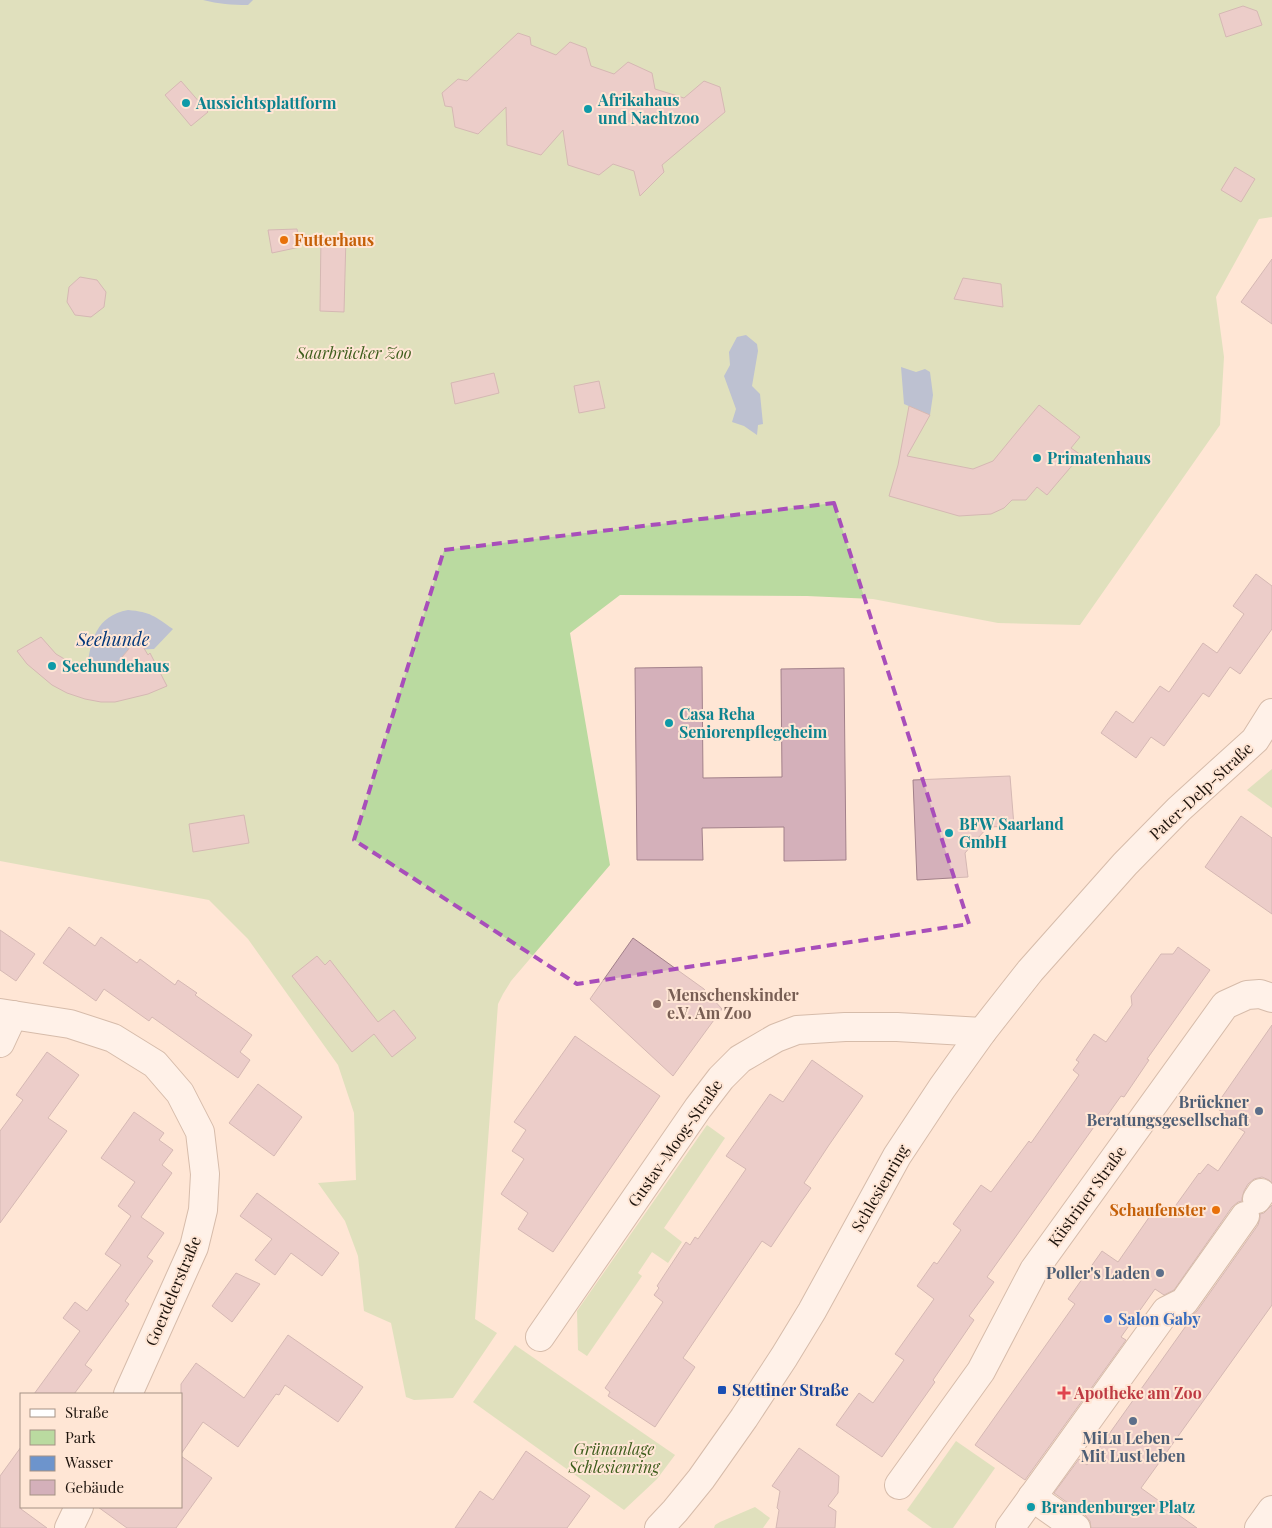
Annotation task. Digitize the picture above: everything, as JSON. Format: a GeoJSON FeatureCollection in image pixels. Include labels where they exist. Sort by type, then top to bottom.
{"type":"FeatureCollection","features":[{"type":"Feature","properties":{"kind":"street","name":"Pater-Delp-Straße"},"geometry":{"type":"LineString","coordinates":[[1125,864],[1179,809],[1263,735],[1272,713]]}},
{"type":"Feature","properties":{"kind":"street","name":"Schlesienring"},"geometry":{"type":"LineString","coordinates":[[672,1522],[716,1459],[812,1311],[897,1156],[942,1088],[982,1032],[1030,971],[1125,864]]}},
{"type":"Feature","properties":{"kind":"street","name":"Küstriner Straße"},"geometry":{"type":"LineString","coordinates":[[899,1485],[981,1371],[1034,1270],[1225,1005],[1247,995],[1260,994],[1272,998]]}},
{"type":"Feature","properties":{"kind":"street"},"geometry":{"type":"LineString","coordinates":[[0,1043],[7,1014]]}},
{"type":"Feature","properties":{"kind":"street","name":"Goerdelerstraße"},"geometry":{"type":"LineString","coordinates":[[7,1014],[70,1024],[113,1038],[155,1064],[180,1093],[200,1132],[205,1174],[203,1210],[194,1247],[128,1393]]}},
{"type":"Feature","properties":{"kind":"street","name":"Gustav-Moog-Straße"},"geometry":{"type":"LineString","coordinates":[[540,1337],[698,1108],[721,1078],[740,1059],[776,1038],[797,1030],[845,1027],[897,1027],[982,1032]]}},
{"type":"Feature","properties":{"kind":"street"},"geometry":{"type":"LineString","coordinates":[[1010,1528],[1166,1311],[1184,1302],[1254,1203]]}},
{"type":"Feature","properties":{"kind":"street"},"geometry":{"type":"LineString","coordinates":[[1032,1497],[1076,1528]]}},
{"type":"Feature","properties":{"kind":"street"},"geometry":{"type":"LineString","coordinates":[[69,1528],[79,1508]]}},
{"type":"Feature","properties":{"kind":"street"},"geometry":{"type":"LineString","coordinates":[[1259,1528],[1272,1510]]}},
{"type":"Feature","properties":{"kind":"highlighted area"},"geometry":{"type":"Polygon","coordinates":[[[834,503],[969,924],[577,984],[354,840],[444,550],[834,503]]]}},
{"type":"Feature","properties":{"kind":"green space","name":"Saarbrücker Zoo"},"geometry":{"type":"Polygon","coordinates":[[[0,0],[1272,0],[1272,217],[1259,219],[1216,297],[1224,357],[1220,425],[1080,625],[998,623],[873,599],[807,596],[620,595],[570,633],[610,865],[511,981],[498,1004],[475,1319],[497,1333],[453,1398],[414,1400],[406,1397],[391,1323],[364,1311],[358,1256],[345,1221],[318,1183],[356,1180],[354,1113],[338,1065],[248,939],[209,900],[0,861],[0,0]]]}},
{"type":"Feature","properties":{"kind":"green space"},"geometry":{"type":"Polygon","coordinates":[[[1272,769],[1272,808],[1247,790],[1272,769]]]}},
{"type":"Feature","properties":{"kind":"green space"},"geometry":{"type":"Polygon","coordinates":[[[707,1125],[725,1138],[664,1228],[682,1242],[668,1263],[652,1252],[638,1273],[642,1276],[587,1356],[578,1350],[577,1311],[707,1125]]]}},
{"type":"Feature","properties":{"kind":"green space","name":"Grünanlage Schlesienring"},"geometry":{"type":"Polygon","coordinates":[[[515,1345],[675,1455],[657,1479],[624,1510],[473,1402],[515,1345]]]}},
{"type":"Feature","properties":{"kind":"green space"},"geometry":{"type":"Polygon","coordinates":[[[956,1441],[995,1468],[953,1528],[932,1528],[907,1510],[956,1441]]]}},
{"type":"Feature","properties":{"kind":"green space"},"geometry":{"type":"Polygon","coordinates":[[[755,1507],[770,1518],[763,1528],[714,1528],[720,1522],[755,1507]]]}},
{"type":"Feature","properties":{"kind":"water"},"geometry":{"type":"Polygon","coordinates":[[[203,0],[253,0],[248,5],[225,4],[203,0]]]}},
{"type":"Feature","properties":{"kind":"water"},"geometry":{"type":"Polygon","coordinates":[[[746,335],[757,344],[758,351],[752,386],[760,394],[763,424],[758,425],[757,435],[744,426],[732,422],[736,409],[724,376],[730,365],[729,352],[737,337],[746,335]]]}},
{"type":"Feature","properties":{"kind":"water"},"geometry":{"type":"Polygon","coordinates":[[[901,367],[916,372],[925,369],[930,372],[933,395],[930,415],[904,404],[901,367]]]}},
{"type":"Feature","properties":{"kind":"water","name":"Seehunde"},"geometry":{"type":"Polygon","coordinates":[[[128,610],[152,615],[173,629],[154,649],[128,650],[117,663],[103,673],[87,668],[93,639],[97,631],[109,618],[117,613],[128,610]]]}},
{"type":"Feature","properties":{"kind":"building"},"geometry":{"type":"Polygon","coordinates":[[[1243,6],[1257,11],[1262,25],[1226,37],[1219,14],[1243,6]]]}},
{"type":"Feature","properties":{"kind":"building","name":"Afrikahaus und Nachtzoo"},"geometry":{"type":"Polygon","coordinates":[[[518,33],[530,37],[531,45],[556,55],[570,42],[586,48],[591,66],[614,74],[628,62],[652,73],[655,89],[684,98],[704,81],[720,87],[725,112],[662,165],[664,172],[640,196],[634,171],[613,164],[599,175],[568,165],[563,130],[541,155],[507,145],[506,107],[478,134],[455,127],[452,107],[445,106],[442,93],[458,79],[467,81],[518,33]]]}},
{"type":"Feature","properties":{"kind":"building","name":"Aussichtsplattform"},"geometry":{"type":"Polygon","coordinates":[[[181,81],[208,112],[191,126],[165,95],[181,81]]]}},
{"type":"Feature","properties":{"kind":"building"},"geometry":{"type":"Polygon","coordinates":[[[1235,167],[1255,179],[1241,202],[1221,190],[1235,167]]]}},
{"type":"Feature","properties":{"kind":"building","name":"Futterhaus"},"geometry":{"type":"Polygon","coordinates":[[[297,229],[300,247],[272,253],[268,230],[297,229]]]}},
{"type":"Feature","properties":{"kind":"building"},"geometry":{"type":"Polygon","coordinates":[[[321,236],[346,237],[344,312],[320,311],[321,236]]]}},
{"type":"Feature","properties":{"kind":"building"},"geometry":{"type":"Polygon","coordinates":[[[1272,259],[1272,324],[1241,302],[1272,259]]]}},
{"type":"Feature","properties":{"kind":"building"},"geometry":{"type":"Polygon","coordinates":[[[80,277],[97,280],[106,292],[104,307],[91,317],[75,315],[67,302],[69,287],[80,277]]]}},
{"type":"Feature","properties":{"kind":"building"},"geometry":{"type":"Polygon","coordinates":[[[963,278],[1001,284],[1003,307],[954,299],[963,278]]]}},
{"type":"Feature","properties":{"kind":"building"},"geometry":{"type":"Polygon","coordinates":[[[494,373],[499,393],[455,404],[451,383],[494,373]]]}},
{"type":"Feature","properties":{"kind":"building"},"geometry":{"type":"Polygon","coordinates":[[[599,381],[605,408],[579,413],[574,386],[599,381]]]}},
{"type":"Feature","properties":{"kind":"building","name":"Primatenhaus"},"geometry":{"type":"Polygon","coordinates":[[[1039,405],[1080,437],[1071,448],[1081,455],[1047,495],[1037,487],[1026,500],[1012,500],[1004,508],[991,514],[959,516],[889,496],[898,465],[909,406],[930,415],[907,456],[973,469],[993,461],[1039,405]]]}},
{"type":"Feature","properties":{"kind":"building"},"geometry":{"type":"Polygon","coordinates":[[[1256,574],[1272,586],[1272,629],[1240,674],[1230,667],[1209,697],[1203,693],[1164,746],[1151,737],[1136,758],[1101,733],[1116,711],[1133,723],[1160,686],[1169,692],[1203,643],[1217,653],[1244,614],[1233,606],[1256,574]]]}},
{"type":"Feature","properties":{"kind":"building","name":"Seehundehaus"},"geometry":{"type":"Polygon","coordinates":[[[136,635],[148,655],[150,653],[167,686],[148,694],[115,702],[85,699],[67,693],[52,685],[27,664],[17,651],[41,637],[56,654],[83,670],[87,668],[96,671],[117,663],[128,650],[136,635]]]}},
{"type":"Feature","properties":{"kind":"building","name":"Casa Reha Seniorenpflegeheim"},"geometry":{"type":"Polygon","coordinates":[[[702,667],[703,778],[782,777],[781,669],[844,668],[846,860],[784,861],[784,827],[702,828],[703,860],[637,860],[635,668],[702,667]]]}},
{"type":"Feature","properties":{"kind":"building","name":"BFW Saarland GmbH"},"geometry":{"type":"Polygon","coordinates":[[[1010,776],[1014,826],[988,827],[977,839],[965,853],[968,877],[917,880],[913,780],[1010,776]]]}},
{"type":"Feature","properties":{"kind":"building"},"geometry":{"type":"Polygon","coordinates":[[[244,815],[249,843],[193,852],[189,824],[244,815]]]}},
{"type":"Feature","properties":{"kind":"building"},"geometry":{"type":"Polygon","coordinates":[[[1241,816],[1272,838],[1272,914],[1205,867],[1241,816]]]}},
{"type":"Feature","properties":{"kind":"building"},"geometry":{"type":"Polygon","coordinates":[[[69,927],[95,946],[101,937],[137,963],[140,959],[175,985],[178,980],[197,993],[195,995],[252,1035],[240,1052],[250,1060],[238,1078],[152,1017],[149,1021],[104,989],[96,1001],[43,963],[69,927]]]}},
{"type":"Feature","properties":{"kind":"building"},"geometry":{"type":"Polygon","coordinates":[[[0,930],[35,954],[16,981],[0,970],[0,930]]]}},
{"type":"Feature","properties":{"kind":"building","name":"Menschenskinder e.V. Am Zoo"},"geometry":{"type":"Polygon","coordinates":[[[633,938],[704,989],[722,1009],[673,1076],[590,999],[633,938]]]}},
{"type":"Feature","properties":{"kind":"building"},"geometry":{"type":"Polygon","coordinates":[[[1178,947],[1210,970],[1147,1059],[1149,1060],[1124,1097],[1121,1096],[1104,1120],[1101,1117],[987,1277],[994,1282],[969,1316],[974,1320],[933,1380],[935,1382],[882,1457],[836,1425],[859,1393],[873,1403],[904,1360],[895,1354],[934,1299],[917,1286],[934,1262],[937,1264],[961,1230],[953,1224],[981,1185],[991,1192],[1029,1141],[1031,1143],[1079,1075],[1073,1070],[1079,1062],[1076,1060],[1094,1034],[1106,1042],[1132,1005],[1131,996],[1161,954],[1173,954],[1178,947]]]}},
{"type":"Feature","properties":{"kind":"building"},"geometry":{"type":"Polygon","coordinates":[[[317,956],[325,965],[330,960],[378,1022],[394,1010],[416,1038],[392,1057],[374,1034],[352,1052],[292,976],[317,956]]]}},
{"type":"Feature","properties":{"kind":"building"},"geometry":{"type":"Polygon","coordinates":[[[1272,1025],[1272,1183],[1262,1177],[1254,1179],[1248,1184],[1242,1201],[1232,1207],[1174,1290],[1164,1295],[1155,1289],[1121,1337],[1126,1340],[1025,1480],[975,1445],[1075,1304],[1068,1299],[1102,1251],[1118,1262],[1159,1203],[1171,1212],[1199,1173],[1208,1164],[1218,1171],[1245,1132],[1237,1127],[1239,1124],[1215,1107],[1272,1025]]]}},
{"type":"Feature","properties":{"kind":"building"},"geometry":{"type":"Polygon","coordinates":[[[575,1036],[660,1096],[553,1252],[518,1229],[528,1213],[501,1194],[524,1159],[512,1151],[526,1130],[514,1122],[575,1036]]]}},
{"type":"Feature","properties":{"kind":"building"},"geometry":{"type":"Polygon","coordinates":[[[47,1052],[79,1075],[48,1118],[67,1131],[0,1223],[0,1131],[23,1100],[16,1095],[47,1052]]]}},
{"type":"Feature","properties":{"kind":"building"},"geometry":{"type":"Polygon","coordinates":[[[812,1060],[863,1096],[804,1183],[811,1188],[771,1247],[762,1241],[683,1358],[695,1367],[655,1427],[608,1396],[610,1392],[605,1388],[663,1302],[654,1295],[659,1288],[657,1286],[686,1242],[690,1245],[695,1237],[698,1239],[746,1169],[726,1156],[770,1094],[783,1102],[812,1060]]]}},
{"type":"Feature","properties":{"kind":"building"},"geometry":{"type":"Polygon","coordinates":[[[258,1084],[302,1117],[274,1156],[229,1123],[258,1084]]]}},
{"type":"Feature","properties":{"kind":"building"},"geometry":{"type":"Polygon","coordinates":[[[134,1112],[164,1133],[159,1140],[173,1150],[162,1165],[172,1173],[141,1217],[164,1233],[147,1257],[153,1261],[125,1301],[129,1304],[85,1365],[92,1370],[75,1393],[35,1393],[80,1331],[63,1318],[75,1302],[87,1311],[121,1265],[105,1254],[131,1216],[118,1206],[135,1182],[101,1158],[134,1112]]]}},
{"type":"Feature","properties":{"kind":"building"},"geometry":{"type":"Polygon","coordinates":[[[257,1193],[339,1253],[322,1276],[291,1253],[275,1275],[255,1260],[272,1239],[240,1216],[257,1193]]]}},
{"type":"Feature","properties":{"kind":"building"},"geometry":{"type":"Polygon","coordinates":[[[1272,1205],[1272,1305],[1141,1488],[1197,1528],[1091,1528],[1090,1521],[1085,1515],[1054,1493],[1079,1459],[1087,1465],[1192,1315],[1197,1311],[1258,1225],[1260,1214],[1264,1213],[1272,1205]]]}},
{"type":"Feature","properties":{"kind":"building"},"geometry":{"type":"Polygon","coordinates":[[[236,1273],[260,1284],[232,1322],[212,1306],[236,1273]]]}},
{"type":"Feature","properties":{"kind":"building"},"geometry":{"type":"Polygon","coordinates":[[[288,1335],[363,1387],[338,1422],[285,1385],[279,1395],[276,1394],[238,1447],[203,1422],[182,1453],[181,1384],[196,1363],[244,1398],[288,1335]]]}},
{"type":"Feature","properties":{"kind":"building"},"geometry":{"type":"Polygon","coordinates":[[[20,1448],[20,1508],[47,1528],[0,1528],[0,1476],[20,1448]]]}},
{"type":"Feature","properties":{"kind":"building"},"geometry":{"type":"Polygon","coordinates":[[[799,1448],[839,1476],[838,1493],[828,1506],[836,1511],[835,1528],[776,1528],[780,1491],[772,1486],[799,1448]]]}},
{"type":"Feature","properties":{"kind":"building"},"geometry":{"type":"Polygon","coordinates":[[[526,1451],[590,1496],[567,1528],[455,1528],[480,1491],[493,1500],[526,1451]]]}},
{"type":"Feature","properties":{"kind":"building"},"geometry":{"type":"Polygon","coordinates":[[[182,1457],[212,1478],[176,1528],[127,1528],[99,1508],[182,1508],[182,1457]]]}},
{"type":"Feature","properties":{"kind":"place","name":"Aussichtsplattform"},"geometry":{"type":"Point","coordinates":[186,103]}},
{"type":"Feature","properties":{"kind":"place","name":"Afrikahaus und Nachtzoo"},"geometry":{"type":"Point","coordinates":[588,109]}},
{"type":"Feature","properties":{"kind":"place","name":"Futterhaus"},"geometry":{"type":"Point","coordinates":[284,240]}},
{"type":"Feature","properties":{"kind":"place","name":"Primatenhaus"},"geometry":{"type":"Point","coordinates":[1037,458]}},
{"type":"Feature","properties":{"kind":"place","name":"Seehundehaus"},"geometry":{"type":"Point","coordinates":[52,666]}},
{"type":"Feature","properties":{"kind":"place","name":"Casa Reha Seniorenpflegeheim"},"geometry":{"type":"Point","coordinates":[669,723]}},
{"type":"Feature","properties":{"kind":"place","name":"BFW Saarland GmbH"},"geometry":{"type":"Point","coordinates":[949,833]}},
{"type":"Feature","properties":{"kind":"place","name":"Menschenskinder e.V. Am Zoo"},"geometry":{"type":"Point","coordinates":[657,1004]}},
{"type":"Feature","properties":{"kind":"place","name":"Brückner Beratungsgesellschaft"},"geometry":{"type":"Point","coordinates":[1259,1111]}},
{"type":"Feature","properties":{"kind":"place","name":"Schaufenster"},"geometry":{"type":"Point","coordinates":[1216,1210]}},
{"type":"Feature","properties":{"kind":"place","name":"Poller's Laden"},"geometry":{"type":"Point","coordinates":[1160,1273]}},
{"type":"Feature","properties":{"kind":"place","name":"Salon Gaby"},"geometry":{"type":"Point","coordinates":[1108,1319]}},
{"type":"Feature","properties":{"kind":"place","name":"Stettiner Straße"},"geometry":{"type":"Point","coordinates":[722,1390]}},
{"type":"Feature","properties":{"kind":"place","name":"Apotheke am Zoo"},"geometry":{"type":"Point","coordinates":[1064,1393]}},
{"type":"Feature","properties":{"kind":"place","name":"MiLu Leben – Mit Lust leben"},"geometry":{"type":"Point","coordinates":[1133,1421]}},
{"type":"Feature","properties":{"kind":"place","name":"Brandenburger Platz"},"geometry":{"type":"Point","coordinates":[1031,1507]}}]}
